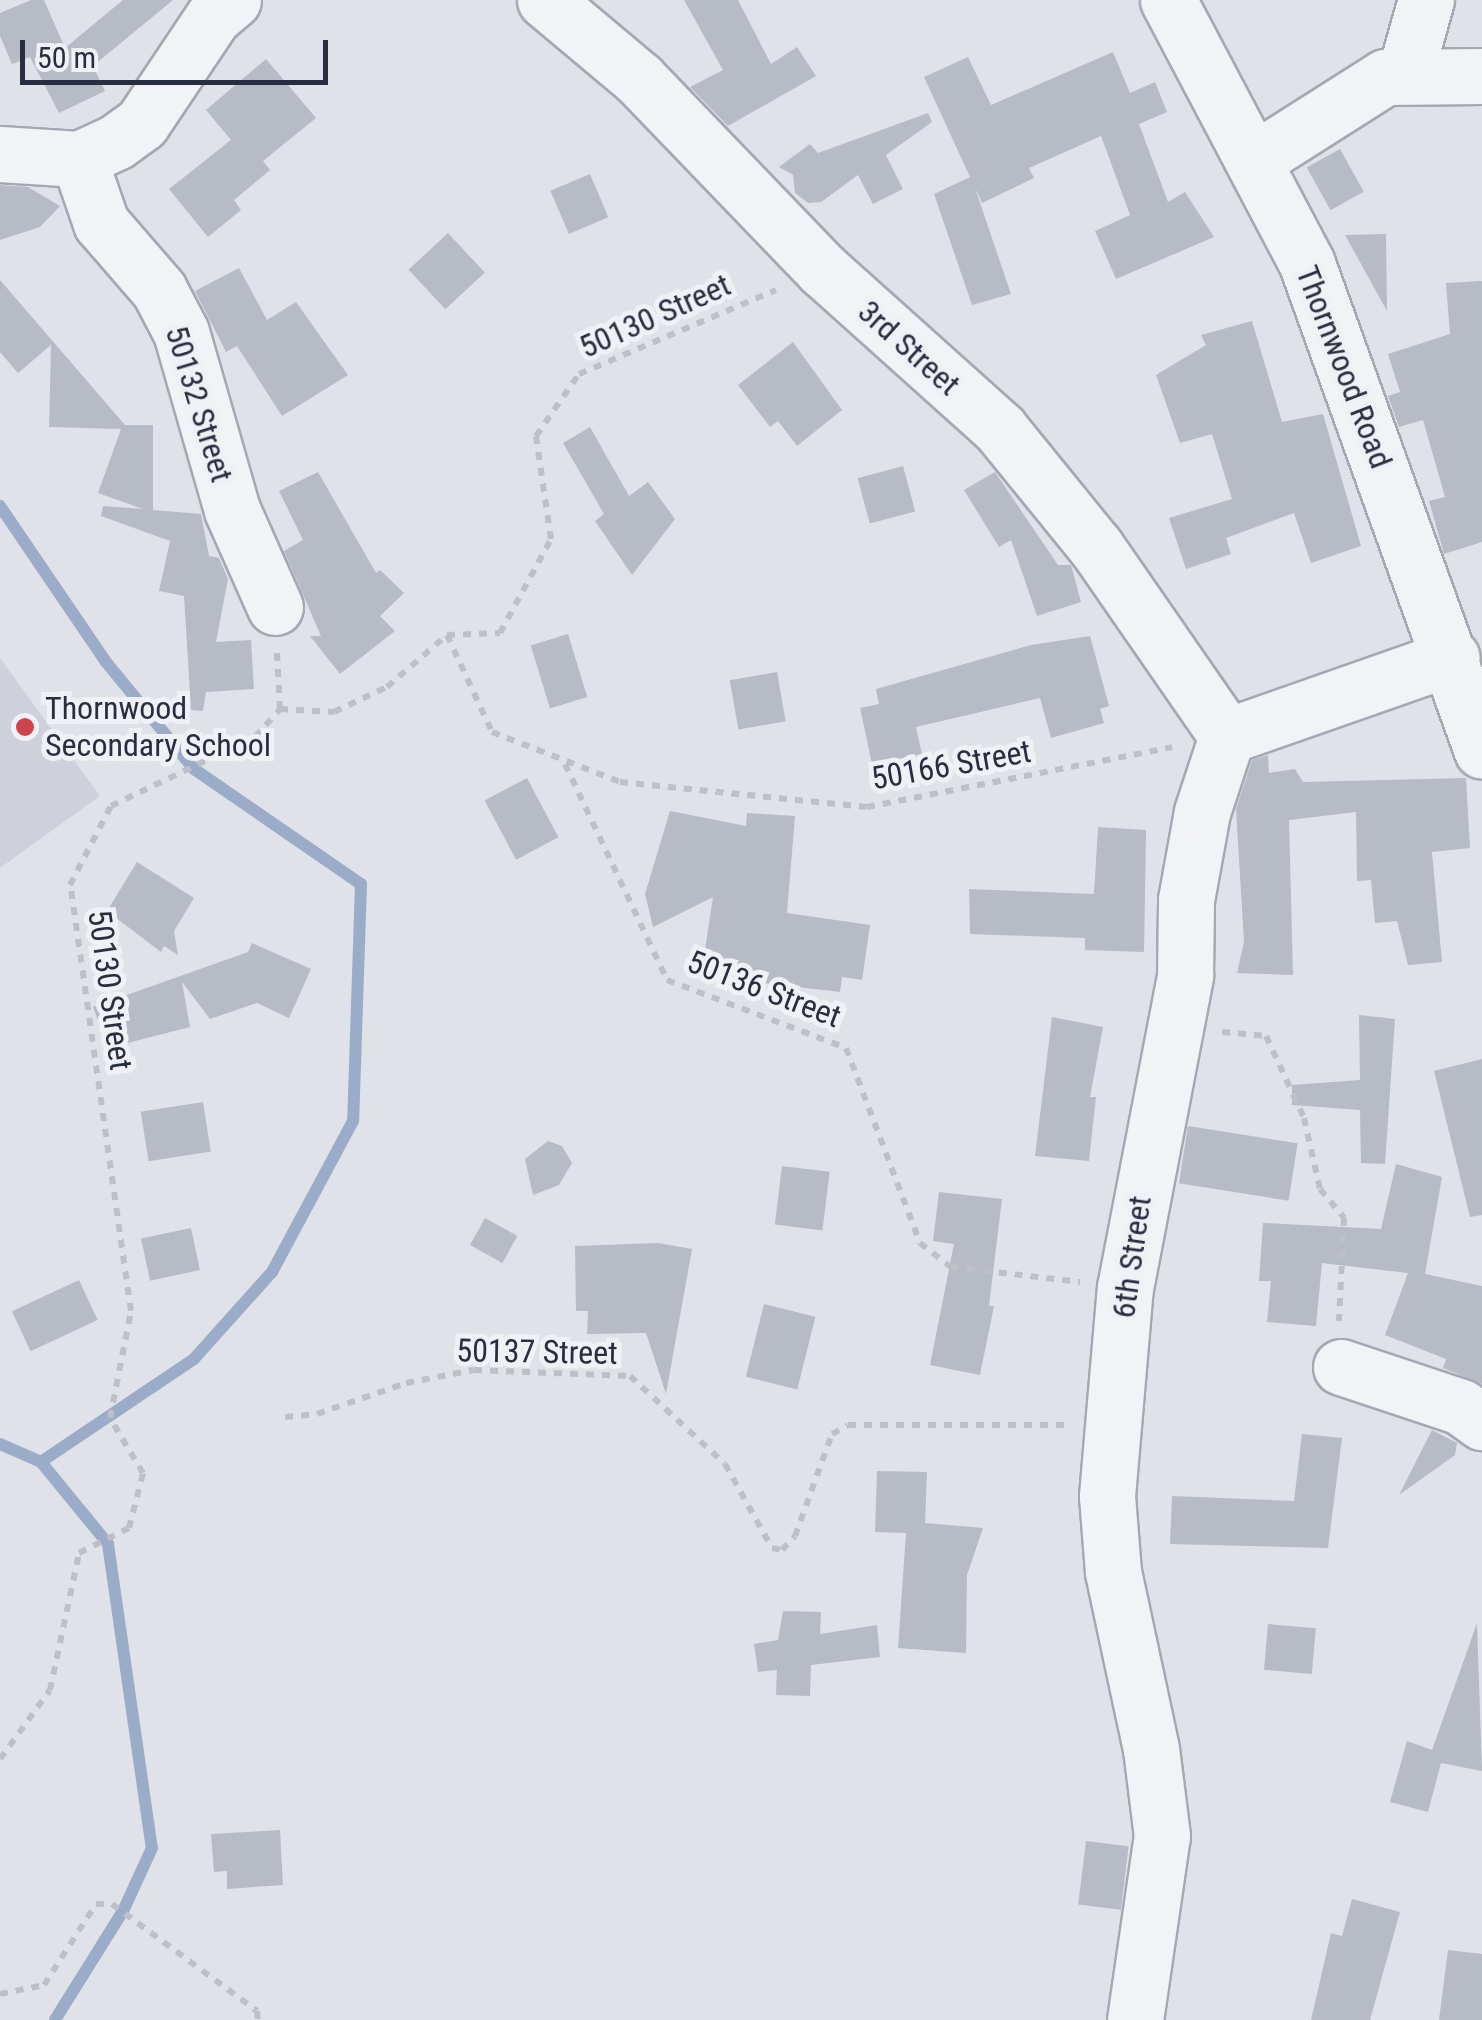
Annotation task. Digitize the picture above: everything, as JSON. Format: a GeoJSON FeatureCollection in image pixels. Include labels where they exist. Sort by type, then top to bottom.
{"type":"FeatureCollection","features":[{"type":"Feature","properties":{"kind":"street"},"geometry":{"type":"LineString","coordinates":[[0,154],[78,159],[142,123],[214,17],[233,0]]}},
{"type":"Feature","properties":{"kind":"street","name":"3rd Street"},"geometry":{"type":"LineString","coordinates":[[545,0],[639,79],[823,270],[1000,429],[1096,547],[1227,736]]}},
{"type":"Feature","properties":{"kind":"street","name":"Thornwood Road"},"geometry":{"type":"LineString","coordinates":[[1168,0],[1256,159],[1306,264],[1452,657],[1482,752]]}},
{"type":"Feature","properties":{"kind":"street"},"geometry":{"type":"LineString","coordinates":[[1405,74],[1426,0]]}},
{"type":"Feature","properties":{"kind":"street"},"geometry":{"type":"LineString","coordinates":[[1256,159],[1296,139],[1362,87],[1405,74],[1482,76]]}},
{"type":"Feature","properties":{"kind":"street","name":"50132 Street"},"geometry":{"type":"LineString","coordinates":[[78,159],[101,223],[158,290],[180,332],[232,510],[275,607]]}},
{"type":"Feature","properties":{"kind":"street"},"geometry":{"type":"LineString","coordinates":[[1227,736],[1452,657]]}},
{"type":"Feature","properties":{"kind":"street","name":"6th Street"},"geometry":{"type":"LineString","coordinates":[[1136,2020],[1162,1836],[1151,1748],[1113,1572],[1107,1496],[1112,1423],[1125,1288],[1170,1027],[1185,975],[1190,874],[1227,736]]}},
{"type":"Feature","properties":{"kind":"street"},"geometry":{"type":"LineString","coordinates":[[1341,1367],[1461,1408],[1482,1422]]}},
{"type":"Feature","properties":{"kind":"path","name":"50130 Street"},"geometry":{"type":"LineString","coordinates":[[0,1759],[50,1690],[79,1553],[129,1528],[142,1473],[110,1418],[130,1311],[70,884],[111,806],[255,737],[280,709],[334,712],[387,686],[446,635],[500,633],[551,538],[536,436],[579,374],[823,270]]}},
{"type":"Feature","properties":{"kind":"path"},"geometry":{"type":"LineString","coordinates":[[446,635],[492,732],[564,763]]}},
{"type":"Feature","properties":{"kind":"path","name":"50166 Street"},"geometry":{"type":"LineString","coordinates":[[564,763],[620,782],[867,807],[1227,736]]}},
{"type":"Feature","properties":{"kind":"path","name":"50136 Street"},"geometry":{"type":"LineString","coordinates":[[564,763],[667,980],[846,1048],[920,1243],[951,1266],[1125,1288]]}},
{"type":"Feature","properties":{"kind":"path"},"geometry":{"type":"LineString","coordinates":[[1170,1027],[1266,1036],[1304,1118],[1320,1189],[1344,1218],[1341,1367]]}},
{"type":"Feature","properties":{"kind":"path","name":"50137 Street"},"geometry":{"type":"LineString","coordinates":[[285,1417],[474,1370],[630,1376],[725,1464],[772,1548],[782,1550],[795,1536],[832,1434],[848,1426],[1112,1423]]}},
{"type":"Feature","properties":{"kind":"path"},"geometry":{"type":"LineString","coordinates":[[0,1994],[44,1984],[96,1904],[112,1904],[257,2011],[258,2020]]}},
{"type":"Feature","properties":{"kind":"shaded area","name":"Thornwood Secondary School"},"geometry":{"type":"Polygon","coordinates":[[[0,658],[100,796],[0,868],[0,658]]]}},
{"type":"Feature","properties":{"kind":"building"},"geometry":{"type":"Polygon","coordinates":[[[31,0],[44,0],[65,48],[123,0],[173,0],[93,66],[105,91],[59,113],[30,57],[12,64],[0,36],[0,13],[31,0]]]}},
{"type":"Feature","properties":{"kind":"building"},"geometry":{"type":"Polygon","coordinates":[[[684,0],[738,0],[771,64],[797,47],[816,76],[728,126],[690,87],[723,70],[684,0]]]}},
{"type":"Feature","properties":{"kind":"building"},"geometry":{"type":"Polygon","coordinates":[[[1113,52],[1130,93],[1155,82],[1167,112],[1139,124],[1168,202],[1185,192],[1214,237],[1116,279],[1095,231],[1130,215],[1101,136],[1029,168],[1034,178],[982,203],[975,188],[1011,294],[972,305],[934,194],[970,177],[924,77],[968,57],[991,105],[1113,52]]]}},
{"type":"Feature","properties":{"kind":"building"},"geometry":{"type":"Polygon","coordinates":[[[266,59],[316,118],[263,161],[270,170],[234,200],[241,210],[208,237],[169,189],[231,140],[206,110],[266,59]]]}},
{"type":"Feature","properties":{"kind":"building"},"geometry":{"type":"Polygon","coordinates":[[[928,113],[932,122],[886,155],[903,189],[873,204],[858,175],[821,202],[808,203],[795,193],[793,175],[779,167],[810,144],[818,153],[928,113]]]}},
{"type":"Feature","properties":{"kind":"building"},"geometry":{"type":"Polygon","coordinates":[[[1340,149],[1364,192],[1331,210],[1307,167],[1340,149]]]}},
{"type":"Feature","properties":{"kind":"building"},"geometry":{"type":"Polygon","coordinates":[[[590,174],[608,217],[569,234],[550,191],[590,174]]]}},
{"type":"Feature","properties":{"kind":"building"},"geometry":{"type":"Polygon","coordinates":[[[0,185],[28,187],[60,206],[40,227],[0,240],[0,185]]]}},
{"type":"Feature","properties":{"kind":"building"},"geometry":{"type":"Polygon","coordinates":[[[448,233],[485,272],[445,309],[409,270],[448,233]]]}},
{"type":"Feature","properties":{"kind":"building"},"geometry":{"type":"Polygon","coordinates":[[[1386,234],[1387,311],[1345,235],[1386,234]]]}},
{"type":"Feature","properties":{"kind":"building"},"geometry":{"type":"Polygon","coordinates":[[[239,268],[267,320],[296,302],[348,375],[282,416],[237,346],[226,352],[195,291],[239,268]]]}},
{"type":"Feature","properties":{"kind":"building"},"geometry":{"type":"Polygon","coordinates":[[[0,280],[125,425],[153,425],[153,510],[201,514],[209,556],[219,558],[228,579],[216,642],[251,640],[254,689],[206,692],[203,711],[191,710],[184,596],[159,591],[170,541],[101,516],[103,506],[143,509],[98,493],[121,429],[49,427],[51,345],[18,373],[0,352],[0,280]]]}},
{"type":"Feature","properties":{"kind":"building"},"geometry":{"type":"Polygon","coordinates":[[[1482,281],[1482,542],[1444,554],[1429,501],[1445,497],[1423,420],[1399,427],[1388,396],[1400,392],[1388,354],[1450,334],[1446,283],[1482,281]]]}},
{"type":"Feature","properties":{"kind":"building"},"geometry":{"type":"Polygon","coordinates":[[[1252,321],[1282,422],[1323,414],[1361,546],[1311,563],[1294,513],[1226,538],[1231,554],[1186,569],[1169,518],[1232,499],[1212,434],[1180,443],[1156,375],[1206,345],[1201,335],[1252,321]]]}},
{"type":"Feature","properties":{"kind":"building"},"geometry":{"type":"Polygon","coordinates":[[[793,342],[842,410],[797,446],[778,421],[770,427],[738,385],[793,342]]]}},
{"type":"Feature","properties":{"kind":"building"},"geometry":{"type":"Polygon","coordinates":[[[590,427],[629,496],[648,482],[675,519],[632,575],[595,521],[604,514],[563,443],[590,427]]]}},
{"type":"Feature","properties":{"kind":"building"},"geometry":{"type":"Polygon","coordinates":[[[903,466],[915,511],[870,524],[858,478],[903,466]]]}},
{"type":"Feature","properties":{"kind":"building"},"geometry":{"type":"Polygon","coordinates":[[[318,472],[376,573],[380,570],[404,593],[380,616],[395,631],[340,674],[310,636],[321,636],[284,551],[303,540],[279,491],[318,472]]]}},
{"type":"Feature","properties":{"kind":"building"},"geometry":{"type":"Polygon","coordinates":[[[995,472],[1058,565],[1071,565],[1081,602],[1037,616],[1011,540],[999,547],[964,490],[995,472]]]}},
{"type":"Feature","properties":{"kind":"building"},"geometry":{"type":"Polygon","coordinates":[[[568,634],[587,697],[550,709],[531,645],[568,634]]]}},
{"type":"Feature","properties":{"kind":"building"},"geometry":{"type":"Polygon","coordinates":[[[1090,636],[1109,706],[1100,709],[1104,723],[1051,738],[1040,698],[916,727],[922,754],[872,764],[860,708],[879,704],[876,689],[1031,645],[1090,636]]]}},
{"type":"Feature","properties":{"kind":"building"},"geometry":{"type":"Polygon","coordinates":[[[777,672],[786,721],[738,730],[730,680],[777,672]]]}},
{"type":"Feature","properties":{"kind":"building"},"geometry":{"type":"Polygon","coordinates":[[[1268,755],[1269,773],[1295,769],[1303,782],[1466,778],[1470,848],[1432,852],[1442,962],[1408,965],[1397,921],[1375,923],[1371,880],[1357,881],[1356,812],[1289,820],[1293,975],[1237,973],[1244,942],[1236,809],[1252,760],[1268,755]]]}},
{"type":"Feature","properties":{"kind":"building"},"geometry":{"type":"Polygon","coordinates":[[[527,778],[558,837],[516,860],[485,801],[527,778]]]}},
{"type":"Feature","properties":{"kind":"building"},"geometry":{"type":"Polygon","coordinates":[[[670,811],[746,826],[747,813],[795,816],[787,913],[870,925],[862,980],[842,977],[840,992],[730,979],[731,966],[703,963],[713,897],[653,927],[645,894],[670,811]]]}},
{"type":"Feature","properties":{"kind":"building"},"geometry":{"type":"Polygon","coordinates":[[[1098,827],[1146,830],[1144,952],[1085,950],[1085,938],[970,934],[969,889],[1094,894],[1098,827]]]}},
{"type":"Feature","properties":{"kind":"building"},"geometry":{"type":"Polygon","coordinates":[[[137,862],[194,898],[174,931],[178,955],[164,946],[161,952],[107,911],[137,862]]]}},
{"type":"Feature","properties":{"kind":"building"},"geometry":{"type":"Polygon","coordinates":[[[252,943],[311,969],[289,1018],[257,1003],[210,1019],[182,982],[190,1027],[108,1048],[93,1007],[248,952],[252,943]]]}},
{"type":"Feature","properties":{"kind":"building"},"geometry":{"type":"Polygon","coordinates":[[[1359,1015],[1395,1019],[1385,1164],[1361,1163],[1360,1110],[1292,1105],[1292,1085],[1360,1080],[1359,1015]]]}},
{"type":"Feature","properties":{"kind":"building"},"geometry":{"type":"Polygon","coordinates":[[[1052,1017],[1103,1027],[1090,1097],[1096,1097],[1089,1161],[1035,1156],[1052,1017]]]}},
{"type":"Feature","properties":{"kind":"building"},"geometry":{"type":"Polygon","coordinates":[[[1482,1059],[1482,1215],[1470,1217],[1434,1071],[1482,1059]]]}},
{"type":"Feature","properties":{"kind":"building"},"geometry":{"type":"Polygon","coordinates":[[[203,1102],[211,1151],[149,1161],[141,1112],[203,1102]]]}},
{"type":"Feature","properties":{"kind":"building"},"geometry":{"type":"Polygon","coordinates":[[[1188,1126],[1298,1143],[1289,1201],[1179,1183],[1188,1126]]]}},
{"type":"Feature","properties":{"kind":"building"},"geometry":{"type":"Polygon","coordinates":[[[548,1141],[562,1146],[572,1163],[559,1185],[533,1195],[525,1159],[548,1141]]]}},
{"type":"Feature","properties":{"kind":"building"},"geometry":{"type":"Polygon","coordinates":[[[1396,1164],[1442,1177],[1425,1274],[1482,1286],[1482,1384],[1443,1368],[1446,1359],[1385,1335],[1408,1273],[1322,1263],[1316,1326],[1267,1322],[1271,1281],[1259,1281],[1263,1223],[1381,1229],[1396,1164]]]}},
{"type":"Feature","properties":{"kind":"building"},"geometry":{"type":"Polygon","coordinates":[[[782,1166],[830,1172],[822,1230],[775,1225],[782,1166]]]}},
{"type":"Feature","properties":{"kind":"building"},"geometry":{"type":"Polygon","coordinates":[[[939,1192],[1002,1199],[989,1306],[994,1306],[980,1375],[930,1365],[954,1244],[933,1241],[939,1192]]]}},
{"type":"Feature","properties":{"kind":"building"},"geometry":{"type":"Polygon","coordinates":[[[485,1218],[517,1236],[502,1263],[470,1245],[485,1218]]]}},
{"type":"Feature","properties":{"kind":"building"},"geometry":{"type":"Polygon","coordinates":[[[191,1228],[200,1270],[150,1281],[141,1239],[191,1228]]]}},
{"type":"Feature","properties":{"kind":"building"},"geometry":{"type":"Polygon","coordinates":[[[658,1243],[692,1249],[666,1394],[646,1333],[587,1334],[588,1311],[576,1311],[575,1246],[658,1243]]]}},
{"type":"Feature","properties":{"kind":"building"},"geometry":{"type":"Polygon","coordinates":[[[79,1280],[98,1320],[31,1351],[12,1311],[79,1280]]]}},
{"type":"Feature","properties":{"kind":"building"},"geometry":{"type":"Polygon","coordinates":[[[764,1304],[815,1317],[797,1390],[746,1377],[764,1304]]]}},
{"type":"Feature","properties":{"kind":"building"},"geometry":{"type":"Polygon","coordinates":[[[1432,1430],[1457,1443],[1455,1455],[1399,1495],[1432,1430]]]}},
{"type":"Feature","properties":{"kind":"building"},"geometry":{"type":"Polygon","coordinates":[[[1302,1434],[1342,1438],[1328,1548],[1170,1544],[1172,1496],[1294,1501],[1302,1434]]]}},
{"type":"Feature","properties":{"kind":"building"},"geometry":{"type":"Polygon","coordinates":[[[877,1471],[927,1472],[925,1523],[983,1528],[967,1575],[966,1653],[898,1648],[906,1533],[875,1532],[877,1471]]]}},
{"type":"Feature","properties":{"kind":"building"},"geometry":{"type":"Polygon","coordinates":[[[783,1611],[821,1612],[820,1634],[877,1625],[880,1657],[811,1665],[810,1696],[776,1695],[777,1670],[758,1672],[754,1644],[778,1640],[783,1611]]]}},
{"type":"Feature","properties":{"kind":"building"},"geometry":{"type":"Polygon","coordinates":[[[1477,1623],[1482,1771],[1441,1763],[1428,1812],[1390,1802],[1407,1741],[1432,1750],[1477,1623]]]}},
{"type":"Feature","properties":{"kind":"building"},"geometry":{"type":"Polygon","coordinates":[[[1268,1624],[1316,1628],[1312,1674],[1264,1670],[1268,1624]]]}},
{"type":"Feature","properties":{"kind":"building"},"geometry":{"type":"Polygon","coordinates":[[[280,1830],[283,1885],[227,1889],[227,1871],[214,1872],[211,1834],[280,1830]]]}},
{"type":"Feature","properties":{"kind":"building"},"geometry":{"type":"Polygon","coordinates":[[[1086,1841],[1129,1846],[1121,1910],[1078,1905],[1086,1841]]]}},
{"type":"Feature","properties":{"kind":"building"},"geometry":{"type":"Polygon","coordinates":[[[1352,1899],[1400,1912],[1370,2020],[1311,2020],[1331,1933],[1342,1936],[1352,1899]]]}},
{"type":"Feature","properties":{"kind":"building"},"geometry":{"type":"Polygon","coordinates":[[[1448,1950],[1482,1954],[1482,2020],[1439,2020],[1448,1950]]]}},
{"type":"Feature","properties":{"kind":"waterway"},"geometry":{"type":"LineString","coordinates":[[0,506],[106,662],[194,769],[361,884],[353,1121],[272,1272],[194,1359],[41,1462]]}},
{"type":"Feature","properties":{"kind":"waterway"},"geometry":{"type":"LineString","coordinates":[[0,1444],[41,1462],[108,1544],[152,1848],[123,1911],[55,2020]]}},
{"type":"Feature","properties":{"kind":"place","name":"Thornwood Secondary School"},"geometry":{"type":"Point","coordinates":[25,727]}}]}
